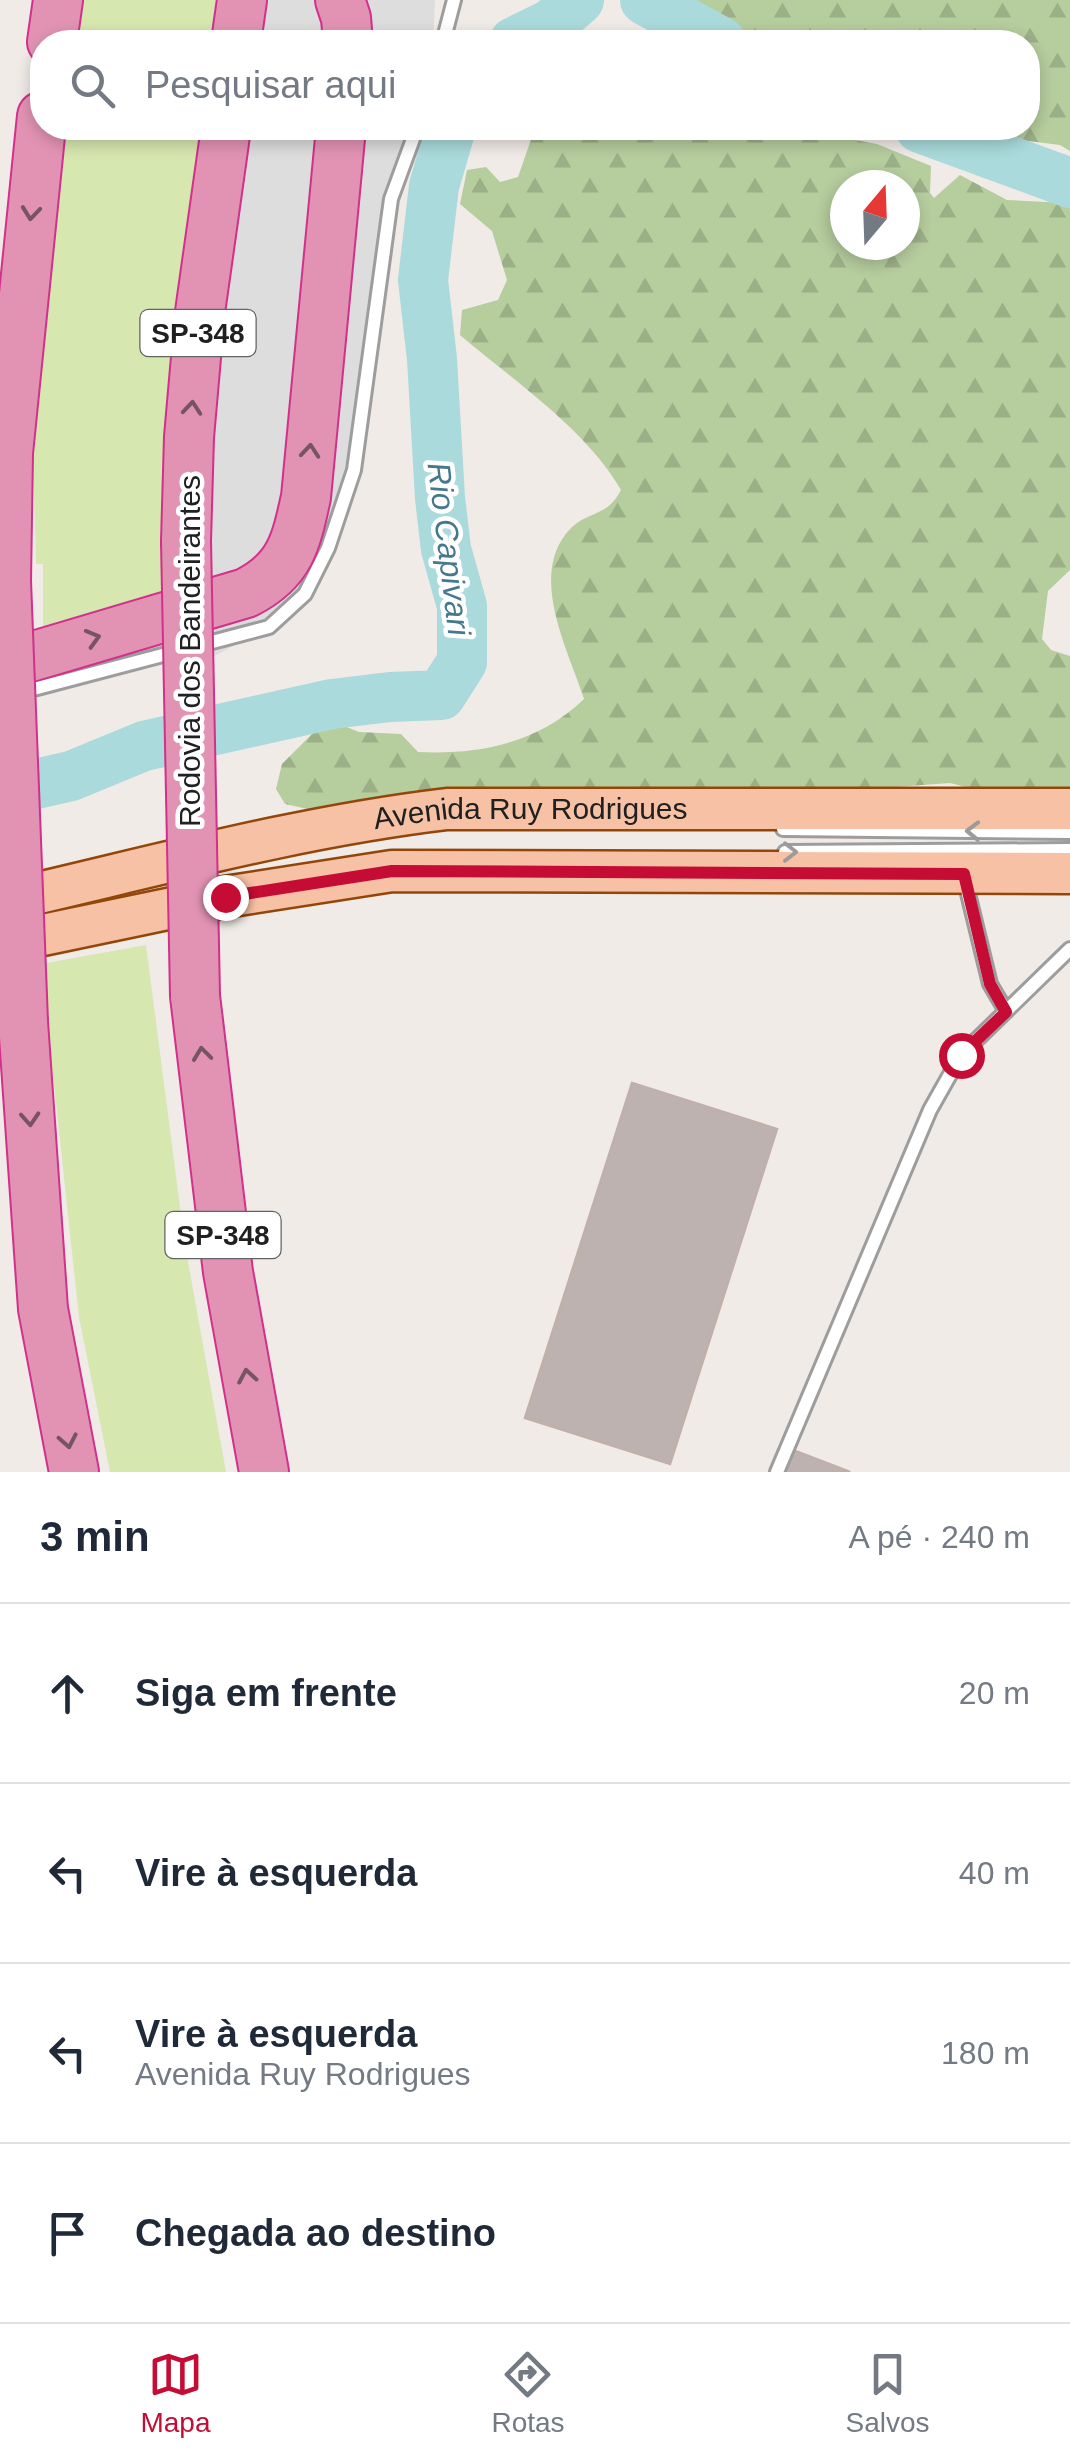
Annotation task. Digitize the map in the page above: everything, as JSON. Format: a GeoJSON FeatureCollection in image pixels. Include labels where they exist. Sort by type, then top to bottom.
{"type":"FeatureCollection","features":[{"type":"Feature","properties":{"kind":"highway"},"geometry":{"type":"LineString","coordinates":[[54,30],[58,0]]}},
{"type":"Feature","properties":{"kind":"highway"},"geometry":{"type":"LineString","coordinates":[[238,30],[242,0]]}},
{"type":"Feature","properties":{"kind":"highway"},"geometry":{"type":"LineString","coordinates":[[340,0],[347,30]]}},
{"type":"Feature","properties":{"kind":"highway"},"geometry":{"type":"LineString","coordinates":[[40,140],[8,453],[6,581],[23,1022],[43,1310],[74,1472]]}},
{"type":"Feature","properties":{"kind":"highway","name":"Rodovia dos Bandeirantes"},"geometry":{"type":"LineString","coordinates":[[224,140],[200,312],[189,437],[186,540],[195,996],[228,1272],[264,1472]]}},
{"type":"Feature","properties":{"kind":"highway"},"geometry":{"type":"LineString","coordinates":[[0,666],[246,593],[268,582],[287,560],[297,540],[306,498],[339,140]]}},
{"type":"Feature","properties":{"kind":"main road","name":"Avenida Ruy Rodrigues"},"geometry":{"type":"LineString","coordinates":[[0,902],[270,837],[447,808],[1070,809]]}},
{"type":"Feature","properties":{"kind":"main road","name":"Avenida Ruy Rodrigues"},"geometry":{"type":"LineString","coordinates":[[0,944],[225,897],[392,871],[1070,873]]}},
{"type":"Feature","properties":{"kind":"lane"},"geometry":{"type":"LineString","coordinates":[[446,30],[454,0]]}},
{"type":"Feature","properties":{"kind":"lane"},"geometry":{"type":"LineString","coordinates":[[0,698],[269,627],[305,594],[328,548],[354,470],[392,199],[413,140]]}},
{"type":"Feature","properties":{"kind":"lane"},"geometry":{"type":"LineString","coordinates":[[301,848],[430,825]]}},
{"type":"Feature","properties":{"kind":"lane"},"geometry":{"type":"LineString","coordinates":[[760,828],[1070,832]]}},
{"type":"Feature","properties":{"kind":"lane"},"geometry":{"type":"LineString","coordinates":[[778,852],[1070,850]]}},
{"type":"Feature","properties":{"kind":"lane"},"geometry":{"type":"LineString","coordinates":[[0,931],[381,857],[414,856]]}},
{"type":"Feature","properties":{"kind":"lane"},"geometry":{"type":"LineString","coordinates":[[0,912],[245,860]]}},
{"type":"Feature","properties":{"kind":"lane"},"geometry":{"type":"LineString","coordinates":[[964,874],[990,984],[1006,1012]]}},
{"type":"Feature","properties":{"kind":"lane"},"geometry":{"type":"LineString","coordinates":[[777,1472],[930,1110],[961,1055],[1070,949]]}},
{"type":"Feature","properties":{"kind":"shaded area"},"geometry":{"type":"Polygon","coordinates":[[[255,0],[435,0],[434,30],[249,30],[255,0]]]}},
{"type":"Feature","properties":{"kind":"shaded area"},"geometry":{"type":"Polygon","coordinates":[[[228,140],[413,140],[391,199],[354,470],[305,594],[269,627],[190,669],[228,140]]]}},
{"type":"Feature","properties":{"kind":"green space"},"geometry":{"type":"Polygon","coordinates":[[[83,0],[216,0],[212,30],[79,30],[83,0]]]}},
{"type":"Feature","properties":{"kind":"green space"},"geometry":{"type":"Polygon","coordinates":[[[630,0],[1070,0],[1070,151],[1060,145],[1021,140],[1040,140],[1040,30],[685,30],[634,6],[630,0]]]}},
{"type":"Feature","properties":{"kind":"green space"},"geometry":{"type":"Polygon","coordinates":[[[64,140],[198,140],[172,324],[165,527],[160,527],[164,603],[43,635],[43,564],[36,564],[33,459],[38,358],[64,140]]]}},
{"type":"Feature","properties":{"kind":"green space"},"geometry":{"type":"Polygon","coordinates":[[[531,140],[856,140],[877,144],[931,166],[930,193],[934,198],[960,175],[1007,200],[1066,203],[1070,209],[1070,570],[1048,591],[1042,639],[1051,650],[1070,656],[1070,791],[991,793],[950,783],[895,787],[490,788],[419,791],[312,810],[285,804],[276,789],[282,764],[327,719],[359,732],[401,734],[418,752],[463,751],[528,736],[584,699],[555,611],[552,566],[559,545],[572,527],[610,505],[621,490],[569,426],[460,335],[462,310],[498,300],[507,280],[492,231],[460,204],[467,170],[486,167],[500,182],[518,177],[531,140]]]}},
{"type":"Feature","properties":{"kind":"green space"},"geometry":{"type":"Polygon","coordinates":[[[146,945],[185,1245],[226,1472],[110,1472],[79,1317],[41,964],[146,945]]]}},
{"type":"Feature","properties":{"kind":"building"},"geometry":{"type":"Polygon","coordinates":[[[632,1083],[777,1129],[670,1464],[525,1418],[632,1083]]]}},
{"type":"Feature","properties":{"kind":"building"},"geometry":{"type":"Polygon","coordinates":[[[790,1449],[850,1472],[781,1472],[790,1449]]]}},
{"type":"Feature","properties":{"kind":"waterway","name":"Rio Capivari"},"geometry":{"type":"LineString","coordinates":[[539,30],[579,0]]}},
{"type":"Feature","properties":{"kind":"waterway","name":"Rio Capivari"},"geometry":{"type":"LineString","coordinates":[[645,0],[699,30]]}},
{"type":"Feature","properties":{"kind":"waterway","name":"Rio Capivari"},"geometry":{"type":"LineString","coordinates":[[0,792],[71,776],[144,746],[332,704],[441,695],[462,662],[462,606],[446,549],[423,280],[434,186],[447,140]]}},
{"type":"Feature","properties":{"kind":"waterway","name":"Rio Capivari"},"geometry":{"type":"LineString","coordinates":[[953,140],[1070,183]]}},
{"type":"Feature","properties":{"kind":"route"},"geometry":{"type":"LineString","coordinates":[[225,897],[392,871],[964,874],[990,984],[1006,1012],[961,1055]]}}]}
